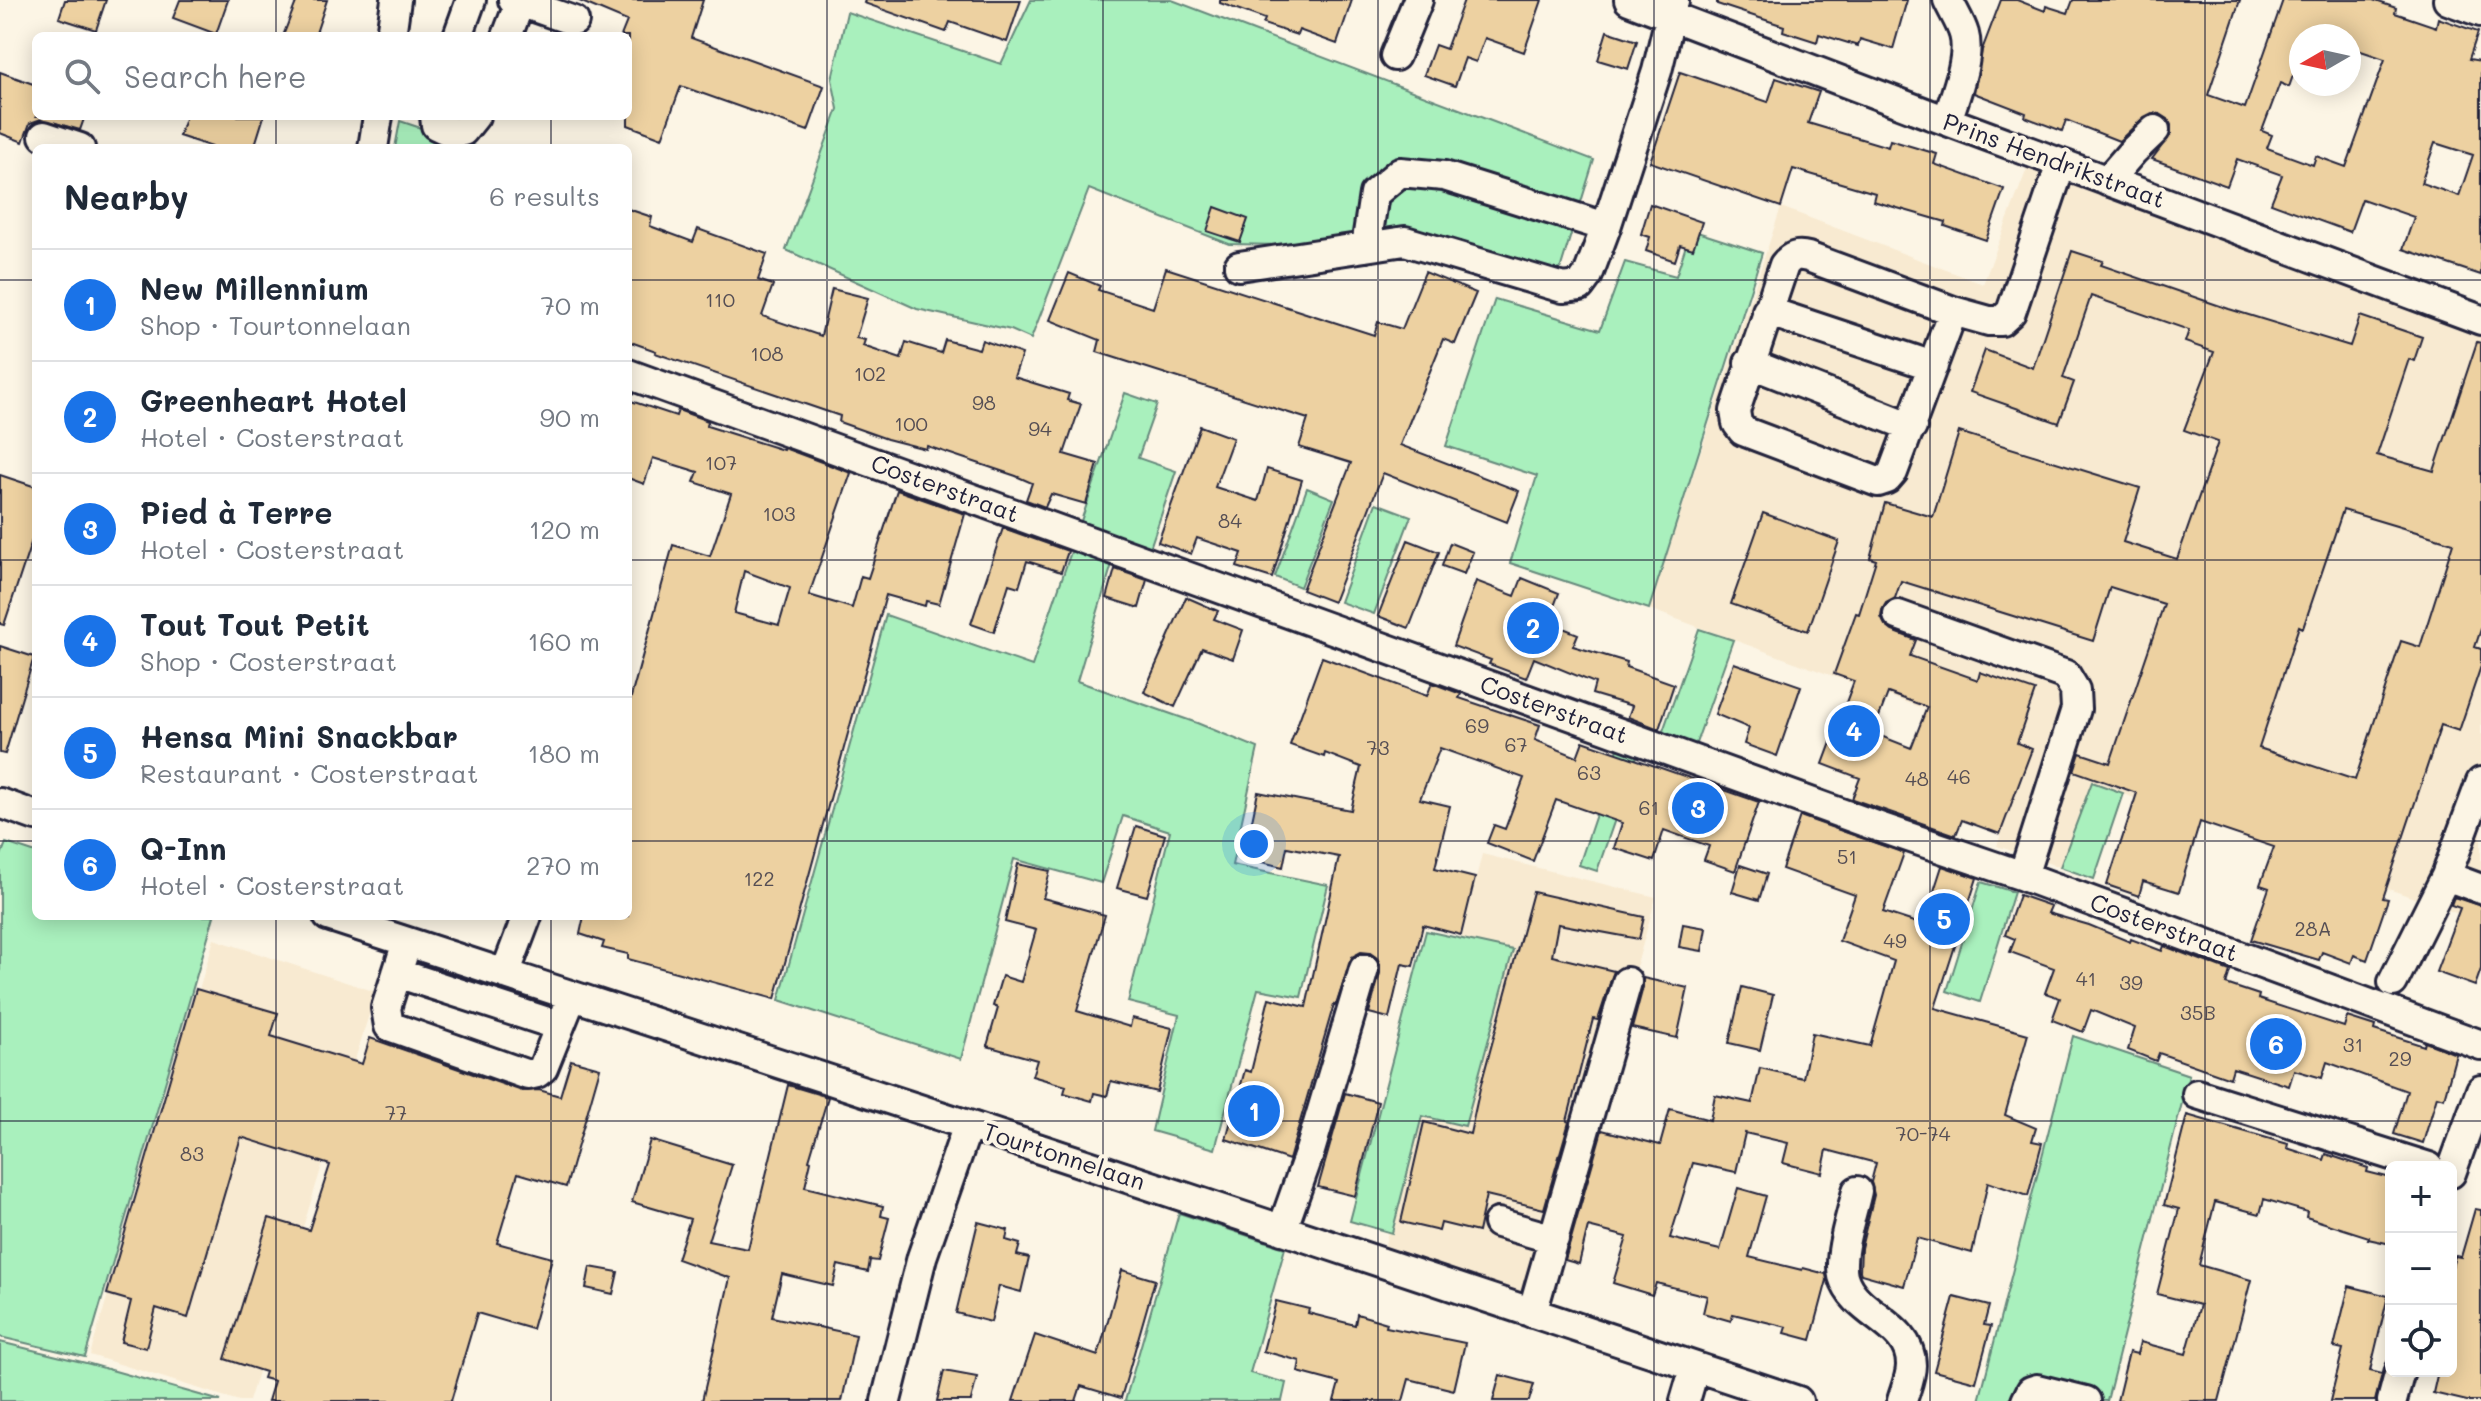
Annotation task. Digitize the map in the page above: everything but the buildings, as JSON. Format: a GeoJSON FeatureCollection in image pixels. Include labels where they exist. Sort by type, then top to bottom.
{"type":"FeatureCollection","features":[{"type":"Feature","properties":{"kind":"street"},"geometry":{"type":"LineString","coordinates":[[392,32],[396,0]]}},
{"type":"Feature","properties":{"kind":"street"},"geometry":{"type":"LineString","coordinates":[[459,32],[471,0]]}},
{"type":"Feature","properties":{"kind":"street"},"geometry":{"type":"LineString","coordinates":[[1395,56],[1418,0]]}},
{"type":"Feature","properties":{"kind":"street","name":"Prins Hendrikstraat"},"geometry":{"type":"LineString","coordinates":[[1629,0],[1671,8],[1947,121],[2481,320]]}},
{"type":"Feature","properties":{"kind":"street"},"geometry":{"type":"LineString","coordinates":[[1947,121],[1965,57],[1964,34],[1948,0]]}},
{"type":"Feature","properties":{"kind":"street"},"geometry":{"type":"LineString","coordinates":[[2448,0],[2481,12]]}},
{"type":"Feature","properties":{"kind":"street"},"geometry":{"type":"LineString","coordinates":[[508,32],[516,1],[574,21]]}},
{"type":"Feature","properties":{"kind":"street"},"geometry":{"type":"LineString","coordinates":[[1239,266],[1405,241],[1563,288],[1580,286],[1588,275],[1606,227],[1657,71],[1671,8]]}},
{"type":"Feature","properties":{"kind":"street"},"geometry":{"type":"LineString","coordinates":[[374,144],[377,120]]}},
{"type":"Feature","properties":{"kind":"street"},"geometry":{"type":"LineString","coordinates":[[435,120],[436,125],[453,133],[463,131],[472,120]]}},
{"type":"Feature","properties":{"kind":"street"},"geometry":{"type":"LineString","coordinates":[[2107,181],[2155,130]]}},
{"type":"Feature","properties":{"kind":"street"},"geometry":{"type":"LineString","coordinates":[[44,136],[68,144]]}},
{"type":"Feature","properties":{"kind":"street"},"geometry":{"type":"LineString","coordinates":[[1953,311],[1912,427],[1887,479],[1878,482],[1743,431],[1737,423],[1735,411],[1749,363],[1784,265],[1793,256],[1801,255],[1953,311],[1989,321],[2001,321],[2011,312],[2061,164]]}},
{"type":"Feature","properties":{"kind":"street"},"geometry":{"type":"LineString","coordinates":[[1366,247],[1374,194],[1400,172],[1444,176],[1606,227]]}},
{"type":"Feature","properties":{"kind":"street"},"geometry":{"type":"LineString","coordinates":[[1767,311],[1933,366]]}},
{"type":"Feature","properties":{"kind":"street"},"geometry":{"type":"LineString","coordinates":[[1749,363],[1912,427]]}},
{"type":"Feature","properties":{"kind":"street","name":"Costerstraat"},"geometry":{"type":"LineString","coordinates":[[632,375],[1879,827],[2023,876],[2481,1045]]}},
{"type":"Feature","properties":{"kind":"street"},"geometry":{"type":"LineString","coordinates":[[1898,615],[2066,675],[2075,690],[2076,709],[2023,876]]}},
{"type":"Feature","properties":{"kind":"street"},"geometry":{"type":"LineString","coordinates":[[2393,982],[2446,876],[2481,782]]}},
{"type":"Feature","properties":{"kind":"street"},"geometry":{"type":"LineString","coordinates":[[0,803],[32,815]]}},
{"type":"Feature","properties":{"kind":"street"},"geometry":{"type":"LineString","coordinates":[[2446,876],[2481,889]]}},
{"type":"Feature","properties":{"kind":"street","name":"Tourtonnelaan"},"geometry":{"type":"LineString","coordinates":[[340,920],[1798,1401]]}},
{"type":"Feature","properties":{"kind":"street"},"geometry":{"type":"LineString","coordinates":[[505,974],[525,920]]}},
{"type":"Feature","properties":{"kind":"street"},"geometry":{"type":"LineString","coordinates":[[407,942],[386,1008],[389,1026],[528,1075],[543,1068],[572,996]]}},
{"type":"Feature","properties":{"kind":"street"},"geometry":{"type":"LineString","coordinates":[[1282,1230],[1310,1151],[1364,969]]}},
{"type":"Feature","properties":{"kind":"street"},"geometry":{"type":"LineString","coordinates":[[397,973],[560,1026]]}},
{"type":"Feature","properties":{"kind":"street"},"geometry":{"type":"LineString","coordinates":[[1532,1313],[1627,982]]}},
{"type":"Feature","properties":{"kind":"street"},"geometry":{"type":"LineString","coordinates":[[2455,1161],[2481,1090]]}},
{"type":"Feature","properties":{"kind":"street"},"geometry":{"type":"LineString","coordinates":[[2197,1094],[2410,1161]]}},
{"type":"Feature","properties":{"kind":"street"},"geometry":{"type":"LineString","coordinates":[[886,1401],[922,1257],[968,1125]]}},
{"type":"Feature","properties":{"kind":"street"},"geometry":{"type":"LineString","coordinates":[[1857,1191],[1843,1256],[1843,1275],[1852,1297],[1900,1333],[1909,1350],[1911,1368],[1902,1401]]}},
{"type":"Feature","properties":{"kind":"street"},"geometry":{"type":"LineString","coordinates":[[1498,1223],[1554,1239]]}},
{"type":"Feature","properties":{"kind":"street"},"geometry":{"type":"LineString","coordinates":[[1685,1401],[1695,1367]]}},
{"type":"Feature","properties":{"kind":"street"},"geometry":{"type":"LineString","coordinates":[[2392,1401],[2398,1377]]}},
{"type":"Feature","properties":{"kind":"street"},"geometry":{"type":"LineString","coordinates":[[2026,1401],[2031,1391],[2037,1389],[2086,1401]]}},
{"type":"Feature","properties":{"kind":"shaded area"},"geometry":{"type":"Polygon","coordinates":[[[2028,166],[2481,331],[2481,922],[2092,783],[2060,867],[1997,846],[2031,748],[1649,609],[1781,207],[1983,284],[2028,166]]]}},
{"type":"Feature","properties":{"kind":"shaded area"},"geometry":{"type":"Polygon","coordinates":[[[1482,854],[1656,897],[1543,1299],[1384,1248],[1482,854]]]}},
{"type":"Feature","properties":{"kind":"shaded area"},"geometry":{"type":"Polygon","coordinates":[[[214,939],[376,992],[249,1401],[239,1401],[90,1355],[214,939]]]}},
{"type":"Feature","properties":{"kind":"green space"},"geometry":{"type":"Polygon","coordinates":[[[1031,0],[1172,0],[1594,160],[1559,273],[1323,246],[1229,244],[1089,189],[1031,339],[1011,330],[917,309],[786,250],[838,109],[832,79],[847,12],[1001,64],[1031,0]]]}},
{"type":"Feature","properties":{"kind":"green space"},"geometry":{"type":"Polygon","coordinates":[[[400,121],[468,144],[396,144],[400,121]]]}},
{"type":"Feature","properties":{"kind":"green space"},"geometry":{"type":"Polygon","coordinates":[[[1691,230],[1762,253],[1649,609],[1510,563],[1537,476],[1446,446],[1495,299],[1600,330],[1625,262],[1676,276],[1691,230]]]}},
{"type":"Feature","properties":{"kind":"green space"},"geometry":{"type":"Polygon","coordinates":[[[1125,393],[1157,404],[1138,458],[1176,471],[1150,548],[1080,524],[1125,393]]]}},
{"type":"Feature","properties":{"kind":"green space"},"geometry":{"type":"Polygon","coordinates":[[[1307,488],[1334,499],[1300,587],[1275,577],[1307,488]]]}},
{"type":"Feature","properties":{"kind":"green space"},"geometry":{"type":"Polygon","coordinates":[[[1376,503],[1411,516],[1374,614],[1340,602],[1376,503]]]}},
{"type":"Feature","properties":{"kind":"green space"},"geometry":{"type":"Polygon","coordinates":[[[1072,549],[1112,564],[1077,681],[1258,748],[1232,865],[1328,885],[1301,997],[1258,989],[1215,1149],[1152,1131],[1179,1015],[1128,1002],[1170,831],[1123,816],[1101,883],[1014,859],[961,1059],[779,1000],[886,615],[1032,666],[1072,549]]]}},
{"type":"Feature","properties":{"kind":"green space"},"geometry":{"type":"Polygon","coordinates":[[[1699,629],[1733,640],[1695,746],[1662,734],[1699,629]]]}},
{"type":"Feature","properties":{"kind":"green space"},"geometry":{"type":"Polygon","coordinates":[[[1619,746],[1638,753],[1597,871],[1579,865],[1619,746]]]}},
{"type":"Feature","properties":{"kind":"green space"},"geometry":{"type":"Polygon","coordinates":[[[2092,782],[2123,793],[2094,879],[2060,867],[2092,782]]]}},
{"type":"Feature","properties":{"kind":"green space"},"geometry":{"type":"Polygon","coordinates":[[[6,843],[32,852],[32,920],[213,920],[85,1357],[0,1337],[0,858],[6,843]]]}},
{"type":"Feature","properties":{"kind":"green space"},"geometry":{"type":"Polygon","coordinates":[[[1981,882],[2014,892],[1980,1002],[1947,991],[1981,882]]]}},
{"type":"Feature","properties":{"kind":"green space"},"geometry":{"type":"Polygon","coordinates":[[[1426,931],[1513,950],[1465,1126],[1422,1116],[1392,1233],[1350,1221],[1426,931]]]}},
{"type":"Feature","properties":{"kind":"green space"},"geometry":{"type":"Polygon","coordinates":[[[2073,1036],[2189,1075],[2107,1401],[1979,1401],[2073,1036]]]}},
{"type":"Feature","properties":{"kind":"green space"},"geometry":{"type":"Polygon","coordinates":[[[1179,1213],[1285,1248],[1250,1373],[1286,1383],[1282,1401],[1125,1401],[1179,1213]]]}},
{"type":"Feature","properties":{"kind":"green space"},"geometry":{"type":"Polygon","coordinates":[[[0,1342],[90,1364],[221,1401],[0,1401],[0,1342]]]}},
{"type":"Feature","properties":{"kind":"place","name":"Greenheart Hotel"},"geometry":{"type":"Point","coordinates":[1533,628]}},
{"type":"Feature","properties":{"kind":"place","name":"Tout Tout Petit"},"geometry":{"type":"Point","coordinates":[1854,731]}},
{"type":"Feature","properties":{"kind":"place","name":"Pied à Terre"},"geometry":{"type":"Point","coordinates":[1698,808]}},
{"type":"Feature","properties":{"kind":"place","name":"Hensa Mini Snackbar"},"geometry":{"type":"Point","coordinates":[1944,919]}},
{"type":"Feature","properties":{"kind":"place","name":"Q-Inn"},"geometry":{"type":"Point","coordinates":[2276,1044]}},
{"type":"Feature","properties":{"kind":"place","name":"New Millennium"},"geometry":{"type":"Point","coordinates":[1254,1111]}}]}
